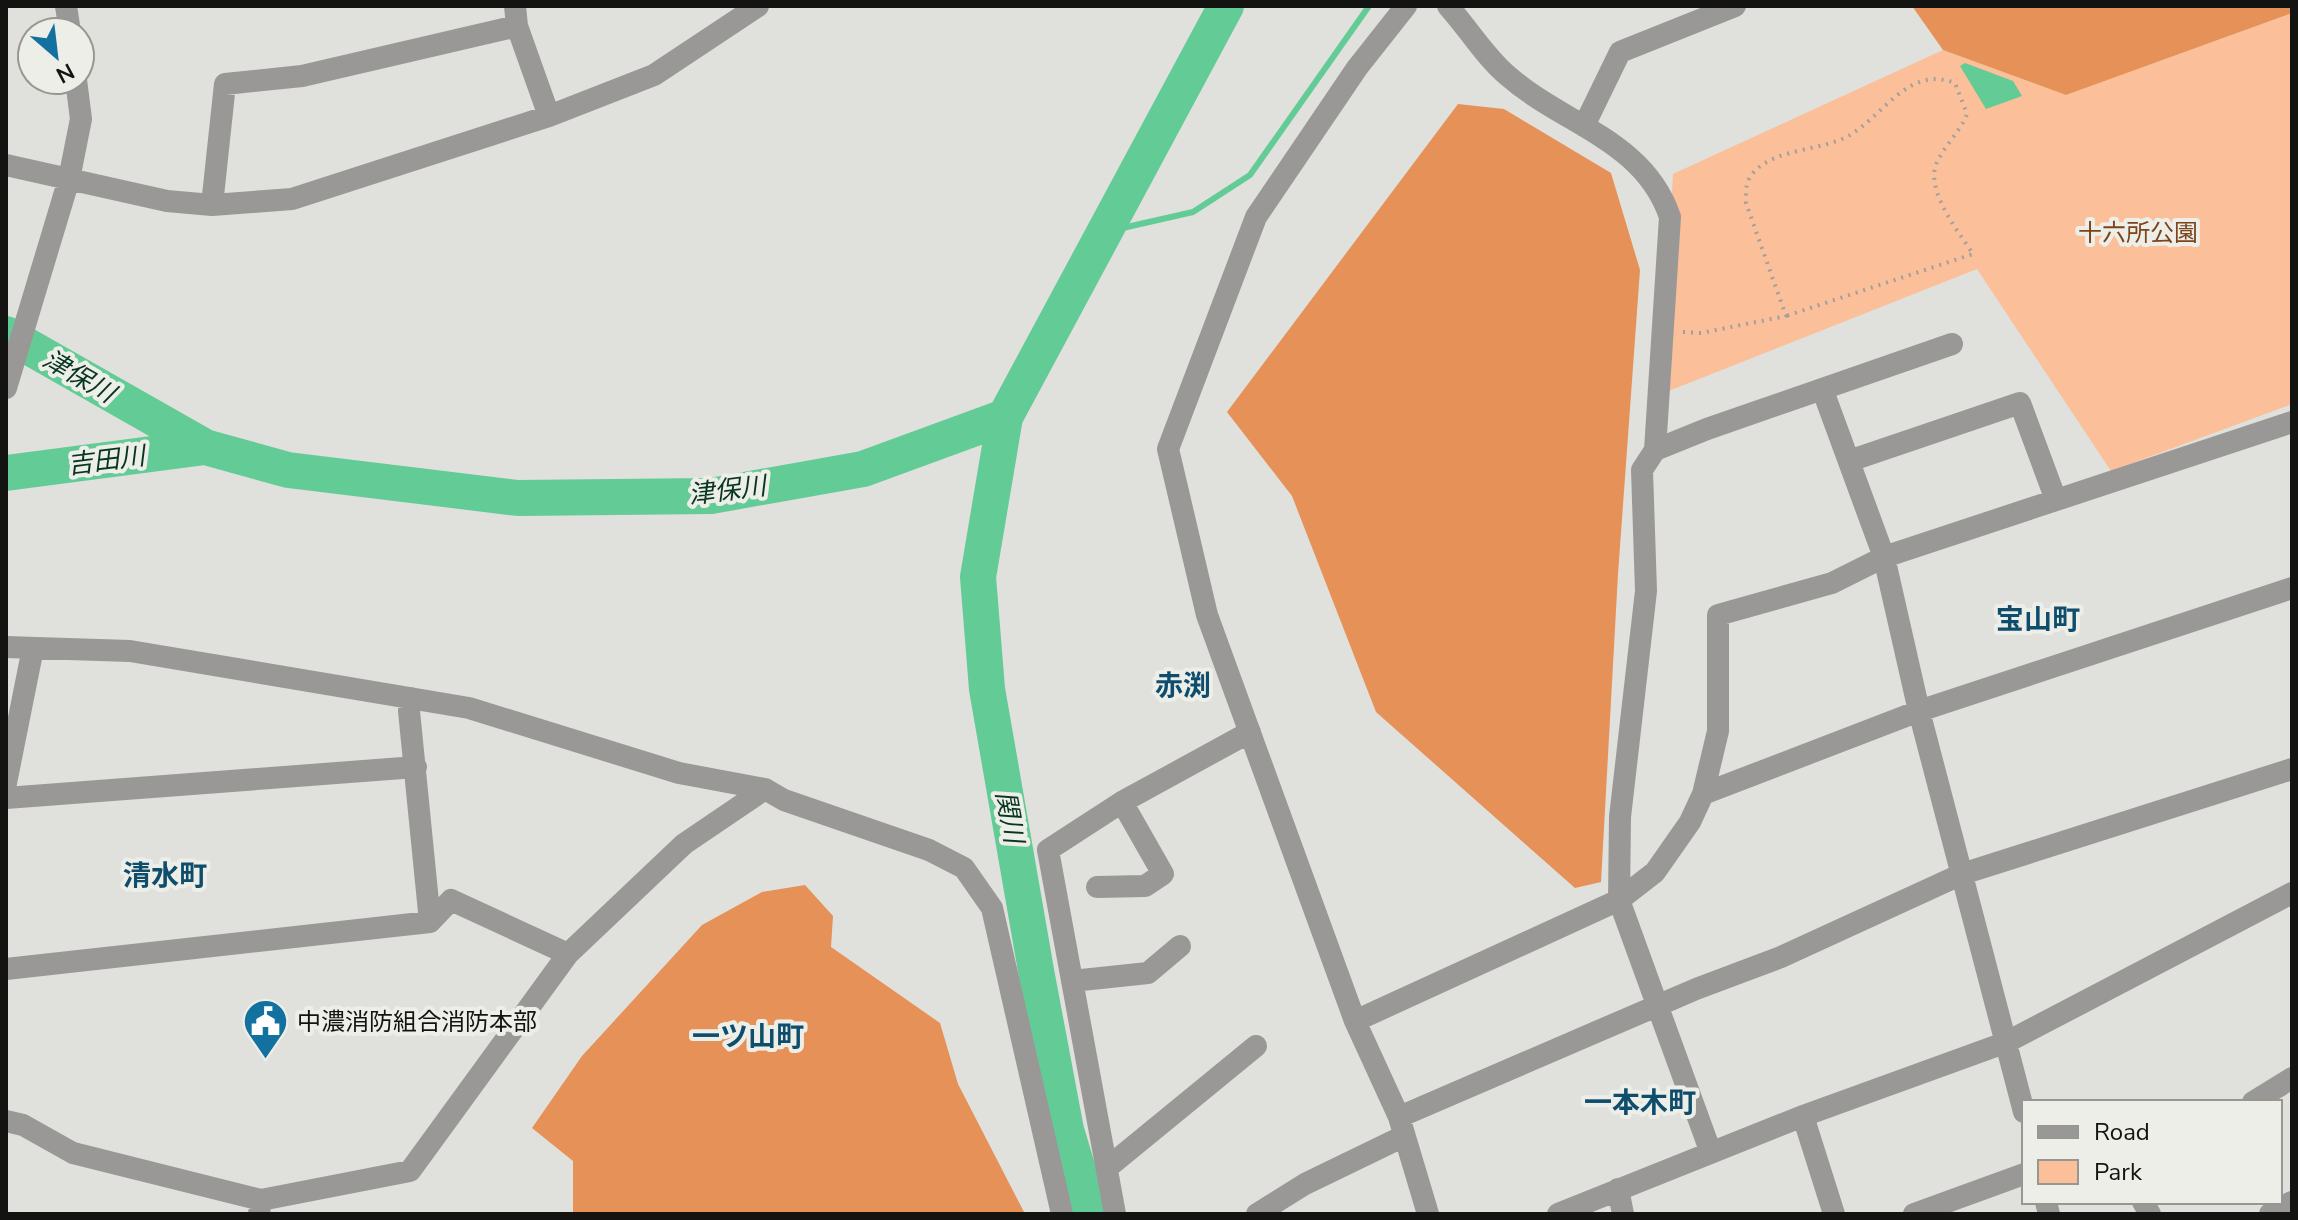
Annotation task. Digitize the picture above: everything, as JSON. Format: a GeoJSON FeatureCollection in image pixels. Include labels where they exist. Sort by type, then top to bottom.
{"type":"FeatureCollection","features":[{"type":"Feature","properties":{"kind":"street"},"geometry":{"type":"LineString","coordinates":[[6,165],[167,201],[212,205],[292,199],[549,116],[654,75],[758,6]]}},
{"type":"Feature","properties":{"kind":"street"},"geometry":{"type":"LineString","coordinates":[[1406,6],[1357,68],[1256,217],[1168,449],[1207,615],[1355,1021],[1401,1127],[1428,1214]]}},
{"type":"Feature","properties":{"kind":"street"},"geometry":{"type":"LineString","coordinates":[[1448,6],[1507,75],[1584,126],[1608,138],[1633,158],[1663,195],[1670,217],[1655,450],[1642,470],[1646,591],[1620,817],[1619,900],[1711,1153]]}},
{"type":"Feature","properties":{"kind":"street"},"geometry":{"type":"LineString","coordinates":[[1584,126],[1620,52],[1735,6]]}},
{"type":"Feature","properties":{"kind":"street"},"geometry":{"type":"LineString","coordinates":[[212,205],[225,84],[302,76],[516,16],[549,116]]}},
{"type":"Feature","properties":{"kind":"street"},"geometry":{"type":"LineString","coordinates":[[6,388],[69,179],[81,119],[78,96]]}},
{"type":"Feature","properties":{"kind":"street"},"geometry":{"type":"LineString","coordinates":[[1655,450],[1823,391],[1881,366],[1952,344]]}},
{"type":"Feature","properties":{"kind":"street"},"geometry":{"type":"LineString","coordinates":[[1823,391],[1884,557],[1919,711],[2022,1104]]}},
{"type":"Feature","properties":{"kind":"street"},"geometry":{"type":"LineString","coordinates":[[1849,461],[2020,403],[2056,500]]}},
{"type":"Feature","properties":{"kind":"street"},"geometry":{"type":"LineString","coordinates":[[1355,1021],[1619,900],[1655,872],[1690,822],[1703,794],[1718,731],[1718,615],[1832,583],[1884,557],[2292,422]]}},
{"type":"Feature","properties":{"kind":"street"},"geometry":{"type":"LineString","coordinates":[[1703,794],[1919,711],[2292,588]]}},
{"type":"Feature","properties":{"kind":"street"},"geometry":{"type":"LineString","coordinates":[[6,647],[130,651],[469,708],[679,773],[765,789],[784,800],[929,850],[964,868],[992,908],[1026,1068],[1062,1214]]}},
{"type":"Feature","properties":{"kind":"street"},"geometry":{"type":"LineString","coordinates":[[6,783],[33,648]]}},
{"type":"Feature","properties":{"kind":"street"},"geometry":{"type":"LineString","coordinates":[[411,698],[409,711],[430,922]]}},
{"type":"Feature","properties":{"kind":"street"},"geometry":{"type":"LineString","coordinates":[[1115,1214],[1048,850],[1122,802],[1250,732]]}},
{"type":"Feature","properties":{"kind":"street"},"geometry":{"type":"LineString","coordinates":[[6,798],[416,767]]}},
{"type":"Feature","properties":{"kind":"street"},"geometry":{"type":"LineString","coordinates":[[1257,1214],[1401,1127],[1656,1007],[1781,957],[1962,874],[2292,769]]}},
{"type":"Feature","properties":{"kind":"street"},"geometry":{"type":"LineString","coordinates":[[6,1121],[23,1125],[73,1153],[260,1207],[410,1171],[568,954],[684,844],[765,789]]}},
{"type":"Feature","properties":{"kind":"street"},"geometry":{"type":"LineString","coordinates":[[1097,887],[1145,886],[1163,874],[1122,802]]}},
{"type":"Feature","properties":{"kind":"street"},"geometry":{"type":"LineString","coordinates":[[1558,1214],[1803,1116],[2007,1042],[2292,893]]}},
{"type":"Feature","properties":{"kind":"street"},"geometry":{"type":"LineString","coordinates":[[6,969],[430,922],[451,900],[568,954]]}},
{"type":"Feature","properties":{"kind":"street"},"geometry":{"type":"LineString","coordinates":[[1072,981],[1148,973],[1180,946]]}},
{"type":"Feature","properties":{"kind":"street"},"geometry":{"type":"LineString","coordinates":[[1107,1168],[1256,1046]]}},
{"type":"Feature","properties":{"kind":"street"},"geometry":{"type":"LineString","coordinates":[[2256,1100],[2292,1078]]}},
{"type":"Feature","properties":{"kind":"street"},"geometry":{"type":"LineString","coordinates":[[1803,1116],[1834,1214]]}},
{"type":"Feature","properties":{"kind":"street"},"geometry":{"type":"LineString","coordinates":[[1914,1214],[2022,1175]]}},
{"type":"Feature","properties":{"kind":"street"},"geometry":{"type":"LineString","coordinates":[[1618,1189],[1623,1214]]}},
{"type":"Feature","properties":{"kind":"street"},"geometry":{"type":"LineString","coordinates":[[2270,1214],[2292,1202]]}},
{"type":"Feature","properties":{"kind":"path"},"geometry":{"type":"LineString","coordinates":[[1677,331],[1701,333],[1786,316],[1973,254],[1954,225],[1933,179],[1935,166],[1967,114],[1955,83],[1938,76],[1925,78],[1908,87],[1866,125],[1846,137],[1781,156],[1752,175],[1745,187],[1746,203],[1786,316]]}},
{"type":"Feature","properties":{"kind":"green space","name":"十六所公園"},"geometry":{"type":"Polygon","coordinates":[[[2292,13],[2292,404],[2111,471],[1977,269],[1661,394],[1673,174],[1943,50],[2066,95],[2292,13]]]}},
{"type":"Feature","properties":{"kind":"shaded area"},"geometry":{"type":"Polygon","coordinates":[[[1912,6],[2292,6],[2292,13],[2066,95],[1943,50],[1912,6]]]}},
{"type":"Feature","properties":{"kind":"shaded area"},"geometry":{"type":"Polygon","coordinates":[[[1965,63],[2013,81],[2022,96],[1986,109],[1960,66],[1965,63]]]}},
{"type":"Feature","properties":{"kind":"shaded area"},"geometry":{"type":"Polygon","coordinates":[[[1458,104],[1504,109],[1611,173],[1640,270],[1618,574],[1601,882],[1575,888],[1376,712],[1292,496],[1227,412],[1458,104]]]}},
{"type":"Feature","properties":{"kind":"shaded area"},"geometry":{"type":"Polygon","coordinates":[[[805,885],[833,916],[831,947],[940,1023],[958,1084],[1025,1214],[573,1214],[573,1161],[532,1128],[582,1056],[702,925],[762,892],[805,885]]]}},
{"type":"Feature","properties":{"kind":"waterway","name":"関川"},"geometry":{"type":"LineString","coordinates":[[1091,1214],[1066,1130],[1037,976],[987,689],[978,577],[1005,417],[1226,6]]}},
{"type":"Feature","properties":{"kind":"waterway"},"geometry":{"type":"LineString","coordinates":[[1105,232],[1193,212],[1250,175],[1369,6]]}},
{"type":"Feature","properties":{"kind":"waterway","name":"津保川"},"geometry":{"type":"LineString","coordinates":[[6,334],[205,447],[288,470],[518,498],[711,496],[863,469],[1005,417]]}},
{"type":"Feature","properties":{"kind":"waterway","name":"吉田川"},"geometry":{"type":"LineString","coordinates":[[6,473],[205,447]]}},
{"type":"Feature","properties":{"kind":"place","name":"中濃消防組合消防本部"},"geometry":{"type":"Point","coordinates":[266,1061]}},
{"type":"Feature","properties":{"kind":"district","name":"宝山町"},"geometry":{"type":"Point","coordinates":[2038,619]}},
{"type":"Feature","properties":{"kind":"district","name":"赤渕"},"geometry":{"type":"Point","coordinates":[1183,685]}},
{"type":"Feature","properties":{"kind":"district","name":"清水町"},"geometry":{"type":"Point","coordinates":[165,875]}},
{"type":"Feature","properties":{"kind":"district","name":"一ツ山町"},"geometry":{"type":"Point","coordinates":[748,1036]}},
{"type":"Feature","properties":{"kind":"district","name":"一本木町"},"geometry":{"type":"Point","coordinates":[1640,1102]}}]}
